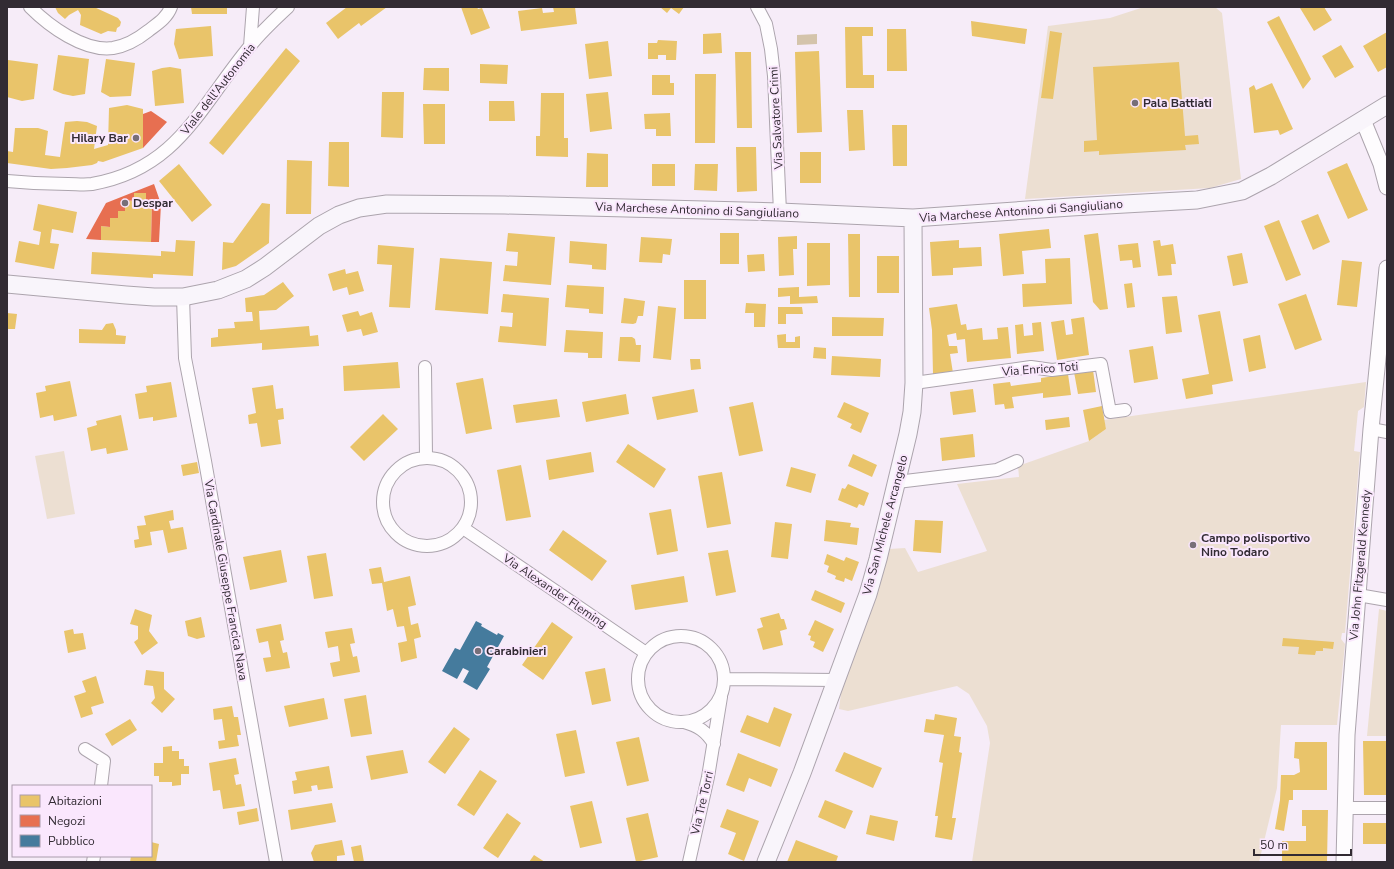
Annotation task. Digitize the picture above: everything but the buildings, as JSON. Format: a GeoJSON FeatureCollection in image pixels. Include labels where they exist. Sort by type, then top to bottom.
{"type":"FeatureCollection","features":[{"type":"Feature","properties":{"kind":"main road","name":"Via Marchese Antonino di Sangiuliano"},"geometry":{"type":"LineString","coordinates":[[7,284],[126,295],[183,297],[218,290],[246,279],[265,268],[319,226],[339,215],[359,208],[387,204],[497,205],[780,212],[913,218],[1197,200],[1242,191],[1271,176],[1387,105]]}},
{"type":"Feature","properties":{"kind":"main road","name":"Via San Michele Arcangelo"},"geometry":{"type":"LineString","coordinates":[[766,862],[802,773],[868,594],[897,482],[912,412],[914,383],[913,218]]}},
{"type":"Feature","properties":{"kind":"street"},"geometry":{"type":"LineString","coordinates":[[30,7],[45,21],[74,39],[90,46],[112,48],[133,41],[145,34],[166,16],[171,7]]}},
{"type":"Feature","properties":{"kind":"street"},"geometry":{"type":"LineString","coordinates":[[250,46],[253,7]]}},
{"type":"Feature","properties":{"kind":"street","name":"Viale dell'Autonomia"},"geometry":{"type":"LineString","coordinates":[[7,181],[46,184],[90,184],[112,179],[144,166],[179,140],[250,46],[288,7]]}},
{"type":"Feature","properties":{"kind":"street","name":"Via Salvatore Crimi"},"geometry":{"type":"LineString","coordinates":[[757,7],[766,24],[771,49],[774,76],[780,212]]}},
{"type":"Feature","properties":{"kind":"street"},"geometry":{"type":"LineString","coordinates":[[1363,120],[1381,164],[1387,187]]}},
{"type":"Feature","properties":{"kind":"street","name":"Via John Fitzgerald Kennedy"},"geometry":{"type":"LineString","coordinates":[[1344,862],[1346,735],[1371,429],[1385,314],[1387,268]]}},
{"type":"Feature","properties":{"kind":"street","name":"Via Cardinale Giuseppe Francica Nava"},"geometry":{"type":"LineString","coordinates":[[183,297],[185,358],[205,461],[276,862]]}},
{"type":"Feature","properties":{"kind":"street","name":"Via Enrico Toti"},"geometry":{"type":"LineString","coordinates":[[914,383],[1031,367],[1052,370],[1101,364],[1110,412],[1125,410]]}},
{"type":"Feature","properties":{"kind":"street"},"geometry":{"type":"LineString","coordinates":[[425,367],[426,457]]}},
{"type":"Feature","properties":{"kind":"street"},"geometry":{"type":"LineString","coordinates":[[1371,429],[1387,432]]}},
{"type":"Feature","properties":{"kind":"street"},"geometry":{"type":"LineString","coordinates":[[426,457],[440,459],[453,466],[463,475],[469,488],[472,502],[469,516],[463,528],[452,539],[439,545],[424,547],[409,543],[397,535],[388,523],[383,508],[383,493],[389,479],[398,468],[412,460],[426,457]]}},
{"type":"Feature","properties":{"kind":"street"},"geometry":{"type":"LineString","coordinates":[[897,482],[997,470],[1017,462]]}},
{"type":"Feature","properties":{"kind":"street","name":"Via Alexander Fleming"},"geometry":{"type":"LineString","coordinates":[[463,528],[646,653]]}},
{"type":"Feature","properties":{"kind":"street"},"geometry":{"type":"LineString","coordinates":[[1358,595],[1387,600]]}},
{"type":"Feature","properties":{"kind":"street"},"geometry":{"type":"LineString","coordinates":[[682,722],[703,716],[715,704],[723,684],[721,664],[713,650],[701,641],[686,636],[671,637],[657,643],[646,653],[638,673],[640,694],[649,708],[662,718],[672,721],[694,724],[703,729],[714,744]]}},
{"type":"Feature","properties":{"kind":"street"},"geometry":{"type":"LineString","coordinates":[[723,684],[836,680]]}},
{"type":"Feature","properties":{"kind":"street","name":"Via Tre Torri"},"geometry":{"type":"LineString","coordinates":[[688,862],[708,777],[723,684]]}},
{"type":"Feature","properties":{"kind":"street"},"geometry":{"type":"LineString","coordinates":[[85,749],[104,761],[101,785]]}},
{"type":"Feature","properties":{"kind":"street"},"geometry":{"type":"LineString","coordinates":[[1345,808],[1387,808]]}},
{"type":"Feature","properties":{"kind":"shaded area","name":"Pala Battiati"},"geometry":{"type":"Polygon","coordinates":[[[1144,7],[1215,7],[1222,13],[1241,179],[1210,188],[1025,199],[1048,26],[1110,18],[1144,7]]]}},
{"type":"Feature","properties":{"kind":"shaded area"},"geometry":{"type":"Polygon","coordinates":[[[817,34],[817,44],[797,45],[797,35],[817,34]]]}},
{"type":"Feature","properties":{"kind":"shaded area"},"geometry":{"type":"Polygon","coordinates":[[[1366,382],[1364,407],[1358,411],[1354,451],[1360,452],[1345,633],[1342,633],[1341,639],[1345,644],[1337,725],[1281,725],[1277,788],[1259,862],[972,862],[990,743],[987,726],[969,694],[957,686],[848,711],[839,709],[841,693],[889,549],[905,548],[918,572],[987,551],[957,484],[1019,477],[1018,466],[1089,441],[1106,429],[1104,420],[1366,382]]]}},
{"type":"Feature","properties":{"kind":"shaded area"},"geometry":{"type":"Polygon","coordinates":[[[64,451],[75,514],[47,519],[35,456],[64,451]]]}},
{"type":"Feature","properties":{"kind":"shaded area"},"geometry":{"type":"Polygon","coordinates":[[[1379,609],[1387,611],[1387,736],[1367,736],[1379,609]]]}},
{"type":"Feature","properties":{"kind":"place","name":"Pala Battiati"},"geometry":{"type":"Point","coordinates":[1135,103]}},
{"type":"Feature","properties":{"kind":"place","name":"Hilary Bar"},"geometry":{"type":"Point","coordinates":[136,138]}},
{"type":"Feature","properties":{"kind":"place","name":"Despar"},"geometry":{"type":"Point","coordinates":[125,203]}},
{"type":"Feature","properties":{"kind":"place","name":"Campo polisportivo Nino Todaro"},"geometry":{"type":"Point","coordinates":[1193,545]}},
{"type":"Feature","properties":{"kind":"place","name":"Carabinieri"},"geometry":{"type":"Point","coordinates":[478,651]}}]}
